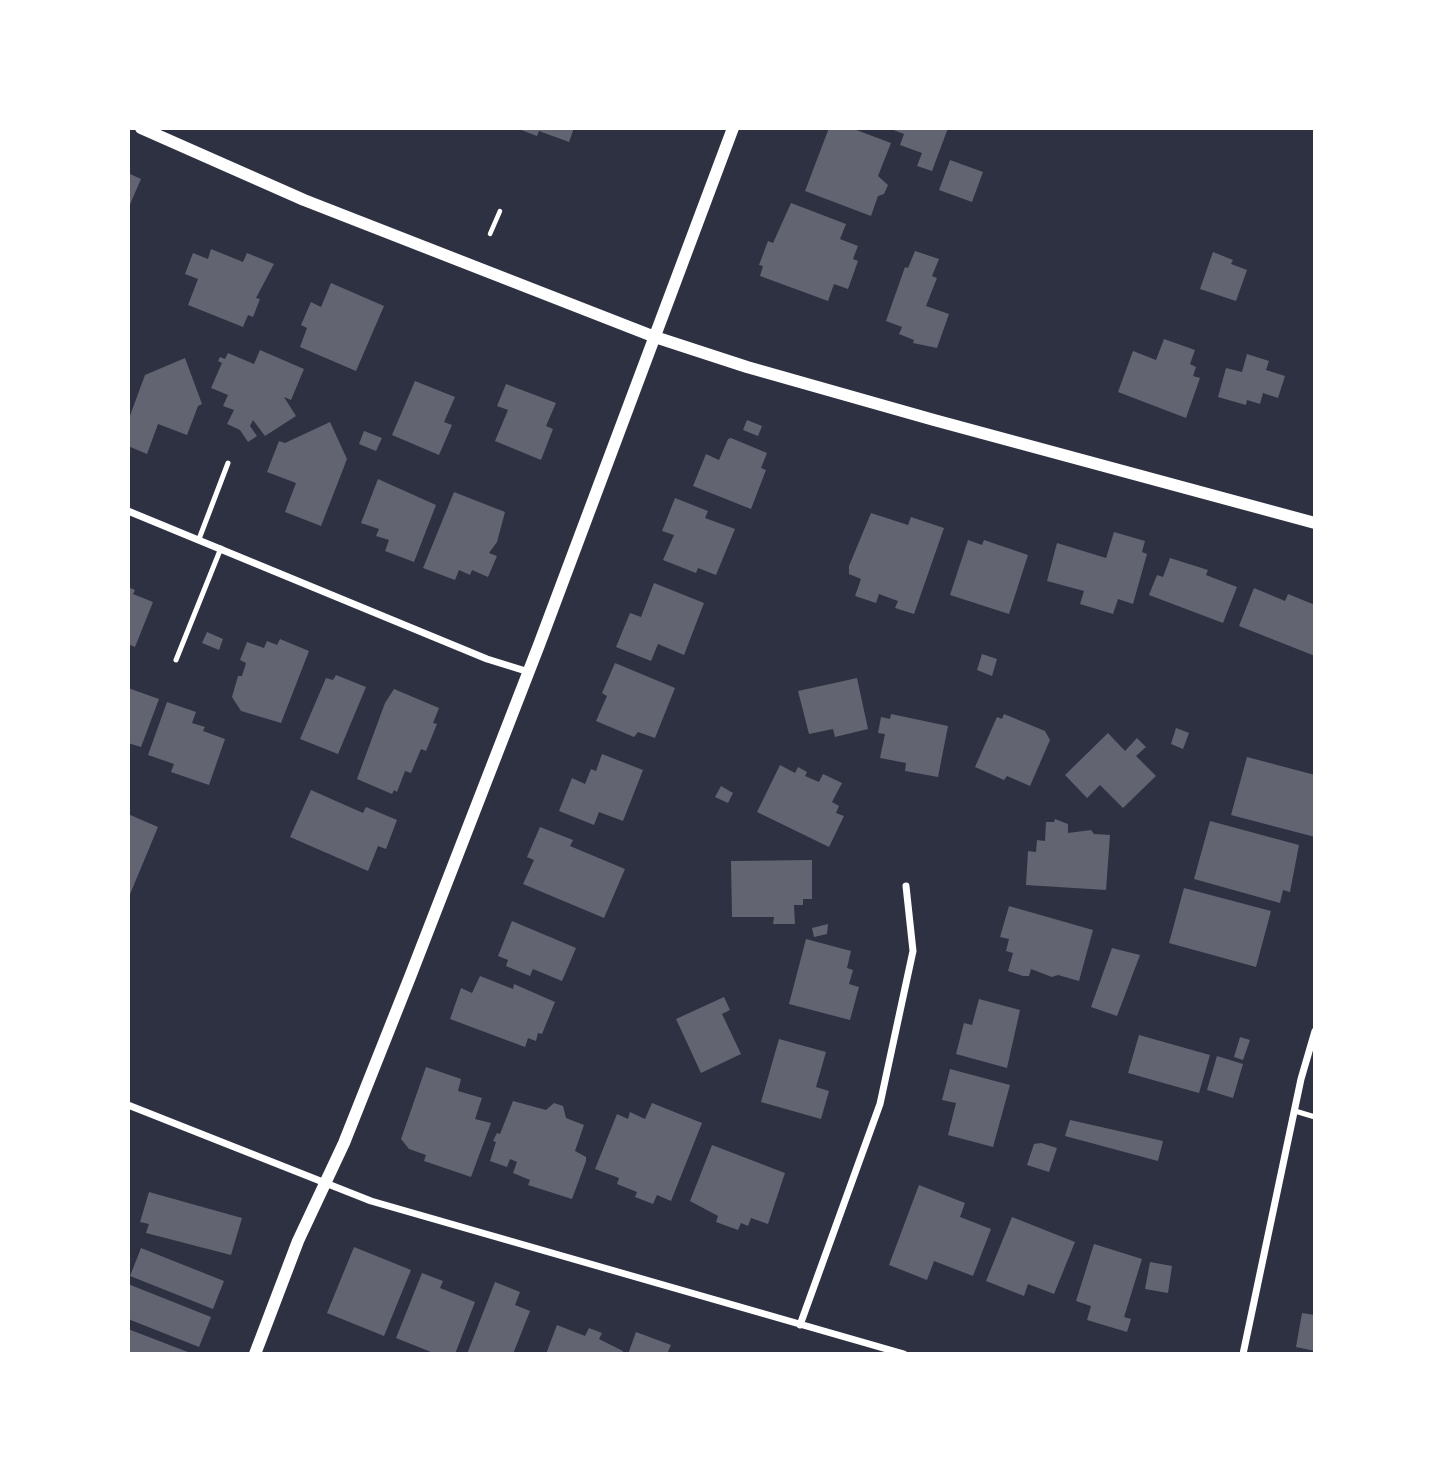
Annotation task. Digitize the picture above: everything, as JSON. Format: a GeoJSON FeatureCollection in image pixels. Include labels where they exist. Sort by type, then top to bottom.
{"type":"FeatureCollection","features":[{"type":"Feature","properties":{"kind":"street"},"geometry":{"type":"LineString","coordinates":[[141,128],[304,200],[655,337],[747,367],[934,420],[1315,523]]}},
{"type":"Feature","properties":{"kind":"street"},"geometry":{"type":"LineString","coordinates":[[255,1354],[298,1241],[370,1080],[529,671],[733,128]]}},
{"type":"Feature","properties":{"kind":"street"},"geometry":{"type":"LineString","coordinates":[[128,511],[487,659],[529,671]]}},
{"type":"Feature","properties":{"kind":"street"},"geometry":{"type":"LineString","coordinates":[[800,1325],[880,1104],[913,951],[906,886]]}},
{"type":"Feature","properties":{"kind":"street"},"geometry":{"type":"LineString","coordinates":[[1242,1354],[1315,1031]]}},
{"type":"Feature","properties":{"kind":"street"},"geometry":{"type":"LineString","coordinates":[[128,1105],[371,1201],[904,1354]]}},
{"type":"Feature","properties":{"kind":"lane"},"geometry":{"type":"LineString","coordinates":[[199,539],[228,463]]}},
{"type":"Feature","properties":{"kind":"lane"},"geometry":{"type":"LineString","coordinates":[[177,660],[221,548]]}},
{"type":"Feature","properties":{"kind":"lane"},"geometry":{"type":"LineString","coordinates":[[1295,1111],[1315,1117]]}},
{"type":"Feature","properties":{"kind":"path"},"geometry":{"type":"LineString","coordinates":[[490,234],[500,211]]}},
{"type":"Feature","properties":{"kind":"building"},"geometry":{"type":"Polygon","coordinates":[[[516,128],[574,128],[569,142],[539,131],[537,136],[516,128]]]}},
{"type":"Feature","properties":{"kind":"building"},"geometry":{"type":"Polygon","coordinates":[[[829,128],[851,128],[891,143],[878,176],[888,185],[884,194],[878,196],[871,216],[805,191],[829,128]]]}},
{"type":"Feature","properties":{"kind":"building"},"geometry":{"type":"Polygon","coordinates":[[[888,128],[948,128],[932,171],[917,166],[922,153],[900,145],[904,134],[888,128]]]}},
{"type":"Feature","properties":{"kind":"building"},"geometry":{"type":"Polygon","coordinates":[[[950,160],[983,172],[972,202],[939,190],[950,160]]]}},
{"type":"Feature","properties":{"kind":"building"},"geometry":{"type":"Polygon","coordinates":[[[128,173],[141,179],[128,209],[128,173]]]}},
{"type":"Feature","properties":{"kind":"building"},"geometry":{"type":"Polygon","coordinates":[[[791,203],[846,224],[840,239],[858,246],[853,259],[858,261],[848,289],[834,284],[828,301],[760,276],[763,266],[759,265],[768,241],[773,243],[791,203]]]}},
{"type":"Feature","properties":{"kind":"building"},"geometry":{"type":"Polygon","coordinates":[[[211,249],[243,262],[247,253],[274,264],[256,298],[260,299],[253,317],[248,315],[243,327],[188,305],[198,279],[185,274],[193,253],[208,259],[211,249]]]}},
{"type":"Feature","properties":{"kind":"building"},"geometry":{"type":"Polygon","coordinates":[[[915,251],[939,259],[932,276],[937,278],[926,306],[949,314],[937,348],[913,343],[914,340],[899,334],[902,327],[886,321],[905,267],[908,268],[915,251]]]}},
{"type":"Feature","properties":{"kind":"building"},"geometry":{"type":"Polygon","coordinates":[[[1213,252],[1233,260],[1231,264],[1247,270],[1236,301],[1200,289],[1213,252]]]}},
{"type":"Feature","properties":{"kind":"building"},"geometry":{"type":"Polygon","coordinates":[[[331,283],[384,306],[356,371],[300,347],[307,328],[301,325],[311,302],[321,307],[331,283]]]}},
{"type":"Feature","properties":{"kind":"building"},"geometry":{"type":"Polygon","coordinates":[[[1164,339],[1195,350],[1190,364],[1196,367],[1193,376],[1200,378],[1186,418],[1118,392],[1133,351],[1156,360],[1164,339]]]}},
{"type":"Feature","properties":{"kind":"building"},"geometry":{"type":"Polygon","coordinates":[[[260,350],[304,369],[291,400],[284,397],[296,416],[265,436],[253,420],[250,426],[257,436],[248,442],[240,430],[227,424],[234,410],[223,406],[228,395],[211,388],[222,363],[218,361],[220,357],[225,359],[228,353],[254,364],[260,350]]]}},
{"type":"Feature","properties":{"kind":"building"},"geometry":{"type":"Polygon","coordinates":[[[1247,354],[1269,361],[1266,370],[1285,376],[1278,398],[1263,393],[1260,404],[1247,400],[1246,405],[1218,397],[1226,368],[1242,372],[1247,354]]]}},
{"type":"Feature","properties":{"kind":"building"},"geometry":{"type":"Polygon","coordinates":[[[185,358],[202,404],[198,406],[187,435],[158,424],[147,454],[128,446],[128,421],[145,375],[185,358]]]}},
{"type":"Feature","properties":{"kind":"building"},"geometry":{"type":"Polygon","coordinates":[[[415,381],[455,397],[444,422],[452,425],[439,455],[392,435],[415,381]]]}},
{"type":"Feature","properties":{"kind":"building"},"geometry":{"type":"Polygon","coordinates":[[[506,384],[556,403],[546,426],[553,429],[541,460],[495,441],[508,410],[497,406],[506,384]]]}},
{"type":"Feature","properties":{"kind":"building"},"geometry":{"type":"Polygon","coordinates":[[[747,420],[762,426],[758,436],[743,430],[747,420]]]}},
{"type":"Feature","properties":{"kind":"building"},"geometry":{"type":"Polygon","coordinates":[[[330,422],[347,459],[321,526],[285,512],[296,483],[267,472],[279,441],[285,443],[330,422]]]}},
{"type":"Feature","properties":{"kind":"building"},"geometry":{"type":"Polygon","coordinates":[[[364,431],[382,438],[376,451],[359,444],[364,431]]]}},
{"type":"Feature","properties":{"kind":"building"},"geometry":{"type":"Polygon","coordinates":[[[728,439],[767,453],[761,468],[766,470],[751,509],[693,486],[706,454],[719,460],[728,439]]]}},
{"type":"Feature","properties":{"kind":"building"},"geometry":{"type":"Polygon","coordinates":[[[378,479],[436,505],[414,562],[385,551],[389,540],[376,536],[379,529],[361,523],[378,479]]]}},
{"type":"Feature","properties":{"kind":"building"},"geometry":{"type":"Polygon","coordinates":[[[454,492],[505,512],[497,542],[489,553],[497,556],[488,577],[472,570],[470,575],[459,570],[455,580],[423,568],[454,492]]]}},
{"type":"Feature","properties":{"kind":"building"},"geometry":{"type":"Polygon","coordinates":[[[675,498],[708,511],[705,518],[735,529],[716,575],[698,568],[696,573],[663,560],[674,535],[662,531],[675,498]]]}},
{"type":"Feature","properties":{"kind":"building"},"geometry":{"type":"Polygon","coordinates":[[[871,513],[908,525],[911,517],[944,528],[914,614],[895,608],[898,601],[879,594],[876,603],[855,596],[861,579],[849,574],[849,566],[871,513]]]}},
{"type":"Feature","properties":{"kind":"building"},"geometry":{"type":"Polygon","coordinates":[[[1114,532],[1145,541],[1142,552],[1147,554],[1133,604],[1118,599],[1113,614],[1080,604],[1084,591],[1047,581],[1057,543],[1106,558],[1114,532]]]}},
{"type":"Feature","properties":{"kind":"building"},"geometry":{"type":"Polygon","coordinates":[[[968,540],[982,545],[984,540],[1028,555],[1009,614],[950,595],[968,540]]]}},
{"type":"Feature","properties":{"kind":"building"},"geometry":{"type":"Polygon","coordinates":[[[1170,558],[1208,570],[1206,575],[1237,587],[1223,623],[1149,595],[1157,575],[1163,577],[1170,558]]]}},
{"type":"Feature","properties":{"kind":"building"},"geometry":{"type":"Polygon","coordinates":[[[654,583],[704,603],[684,655],[658,644],[651,661],[616,647],[630,613],[641,617],[654,583]]]}},
{"type":"Feature","properties":{"kind":"building"},"geometry":{"type":"Polygon","coordinates":[[[128,587],[135,590],[133,594],[153,602],[135,647],[128,644],[128,587]]]}},
{"type":"Feature","properties":{"kind":"building"},"geometry":{"type":"Polygon","coordinates":[[[1254,588],[1285,601],[1288,594],[1315,605],[1315,656],[1239,626],[1254,588]]]}},
{"type":"Feature","properties":{"kind":"building"},"geometry":{"type":"Polygon","coordinates":[[[207,632],[223,639],[219,650],[202,643],[207,632]]]}},
{"type":"Feature","properties":{"kind":"building"},"geometry":{"type":"Polygon","coordinates":[[[280,639],[309,651],[281,723],[241,711],[232,697],[238,676],[242,676],[246,663],[240,660],[247,642],[264,648],[267,641],[277,645],[280,639]]]}},
{"type":"Feature","properties":{"kind":"building"},"geometry":{"type":"Polygon","coordinates":[[[982,654],[997,659],[992,676],[977,670],[982,654]]]}},
{"type":"Feature","properties":{"kind":"building"},"geometry":{"type":"Polygon","coordinates":[[[615,663],[675,688],[655,738],[638,732],[634,737],[596,721],[607,696],[602,693],[615,663]]]}},
{"type":"Feature","properties":{"kind":"building"},"geometry":{"type":"Polygon","coordinates":[[[336,675],[366,687],[338,754],[300,739],[326,678],[333,680],[336,675]]]}},
{"type":"Feature","properties":{"kind":"building"},"geometry":{"type":"Polygon","coordinates":[[[857,678],[868,729],[835,737],[833,729],[809,734],[798,691],[857,678]]]}},
{"type":"Feature","properties":{"kind":"building"},"geometry":{"type":"Polygon","coordinates":[[[128,688],[159,699],[141,747],[128,743],[128,688]]]}},
{"type":"Feature","properties":{"kind":"building"},"geometry":{"type":"Polygon","coordinates":[[[394,689],[439,708],[433,723],[437,724],[426,751],[421,749],[411,773],[405,771],[397,792],[394,790],[392,794],[357,779],[385,703],[394,689]]]}},
{"type":"Feature","properties":{"kind":"building"},"geometry":{"type":"Polygon","coordinates":[[[167,702],[196,712],[192,723],[205,727],[203,731],[225,739],[209,785],[171,772],[174,764],[148,755],[167,702]]]}},
{"type":"Feature","properties":{"kind":"building"},"geometry":{"type":"Polygon","coordinates":[[[891,714],[948,726],[938,777],[905,771],[906,763],[880,758],[885,734],[878,733],[881,717],[890,719],[891,714]]]}},
{"type":"Feature","properties":{"kind":"building"},"geometry":{"type":"Polygon","coordinates":[[[1004,714],[1045,731],[1050,740],[1030,786],[1007,776],[1004,780],[975,767],[997,717],[1002,719],[1004,714]]]}},
{"type":"Feature","properties":{"kind":"building"},"geometry":{"type":"Polygon","coordinates":[[[1176,728],[1189,733],[1183,749],[1171,744],[1176,728]]]}},
{"type":"Feature","properties":{"kind":"building"},"geometry":{"type":"Polygon","coordinates":[[[1108,733],[1125,751],[1137,738],[1146,747],[1136,756],[1156,776],[1123,808],[1100,785],[1087,798],[1065,775],[1108,733]]]}},
{"type":"Feature","properties":{"kind":"building"},"geometry":{"type":"Polygon","coordinates":[[[602,754],[643,770],[623,821],[599,812],[594,825],[559,811],[572,778],[585,784],[591,769],[596,771],[602,754]]]}},
{"type":"Feature","properties":{"kind":"building"},"geometry":{"type":"Polygon","coordinates":[[[1247,757],[1315,775],[1315,837],[1231,815],[1247,757]]]}},
{"type":"Feature","properties":{"kind":"building"},"geometry":{"type":"Polygon","coordinates":[[[780,765],[795,773],[798,767],[807,772],[805,776],[819,782],[823,774],[842,783],[832,802],[839,806],[836,813],[844,816],[829,847],[757,812],[780,765]]]}},
{"type":"Feature","properties":{"kind":"building"},"geometry":{"type":"Polygon","coordinates":[[[721,786],[733,793],[728,803],[715,797],[721,786]]]}},
{"type":"Feature","properties":{"kind":"building"},"geometry":{"type":"Polygon","coordinates":[[[311,790],[363,813],[366,807],[397,820],[386,849],[378,846],[368,871],[290,837],[311,790]]]}},
{"type":"Feature","properties":{"kind":"building"},"geometry":{"type":"Polygon","coordinates":[[[128,814],[158,827],[128,899],[128,814]]]}},
{"type":"Feature","properties":{"kind":"building"},"geometry":{"type":"Polygon","coordinates":[[[1055,819],[1068,824],[1068,833],[1091,830],[1094,834],[1110,835],[1106,890],[1026,885],[1028,851],[1036,852],[1037,840],[1045,841],[1046,822],[1054,822],[1055,819]]]}},
{"type":"Feature","properties":{"kind":"building"},"geometry":{"type":"Polygon","coordinates":[[[1210,821],[1299,845],[1290,892],[1283,890],[1280,903],[1194,879],[1210,821]]]}},
{"type":"Feature","properties":{"kind":"building"},"geometry":{"type":"Polygon","coordinates":[[[540,827],[573,840],[570,846],[625,869],[604,918],[523,884],[534,860],[527,857],[540,827]]]}},
{"type":"Feature","properties":{"kind":"building"},"geometry":{"type":"Polygon","coordinates":[[[812,860],[812,899],[803,899],[803,905],[794,905],[795,924],[773,924],[774,917],[732,917],[731,861],[812,860]]]}},
{"type":"Feature","properties":{"kind":"building"},"geometry":{"type":"Polygon","coordinates":[[[1184,888],[1271,911],[1256,967],[1169,943],[1184,888]]]}},
{"type":"Feature","properties":{"kind":"building"},"geometry":{"type":"Polygon","coordinates":[[[1009,906],[1093,930],[1079,981],[1058,975],[1052,977],[1031,969],[1029,976],[1008,971],[1013,953],[1006,951],[1009,939],[1000,937],[1009,906]]]}},
{"type":"Feature","properties":{"kind":"building"},"geometry":{"type":"Polygon","coordinates":[[[512,921],[576,948],[562,981],[533,969],[530,976],[506,966],[508,960],[498,956],[512,921]]]}},
{"type":"Feature","properties":{"kind":"building"},"geometry":{"type":"Polygon","coordinates":[[[828,924],[827,934],[814,937],[812,928],[828,924]]]}},
{"type":"Feature","properties":{"kind":"building"},"geometry":{"type":"Polygon","coordinates":[[[806,939],[851,951],[847,968],[853,970],[849,984],[859,987],[850,1020],[789,1004],[806,939]]]}},
{"type":"Feature","properties":{"kind":"building"},"geometry":{"type":"Polygon","coordinates":[[[1112,948],[1140,955],[1117,1016],[1091,1007],[1112,948]]]}},
{"type":"Feature","properties":{"kind":"building"},"geometry":{"type":"Polygon","coordinates":[[[480,976],[513,989],[514,984],[555,1002],[542,1034],[538,1033],[536,1041],[528,1038],[525,1047],[450,1019],[461,988],[472,993],[480,976]]]}},
{"type":"Feature","properties":{"kind":"building"},"geometry":{"type":"Polygon","coordinates":[[[724,997],[730,1010],[722,1014],[741,1054],[701,1073],[676,1019],[724,997]]]}},
{"type":"Feature","properties":{"kind":"building"},"geometry":{"type":"Polygon","coordinates":[[[979,999],[1020,1010],[1007,1068],[956,1054],[964,1023],[972,1025],[979,999]]]}},
{"type":"Feature","properties":{"kind":"building"},"geometry":{"type":"Polygon","coordinates":[[[1139,1035],[1210,1055],[1199,1093],[1128,1073],[1139,1035]]]}},
{"type":"Feature","properties":{"kind":"building"},"geometry":{"type":"Polygon","coordinates":[[[1240,1037],[1250,1040],[1243,1060],[1234,1057],[1240,1037]]]}},
{"type":"Feature","properties":{"kind":"building"},"geometry":{"type":"Polygon","coordinates":[[[779,1039],[826,1052],[816,1087],[829,1091],[821,1119],[761,1102],[779,1039]]]}},
{"type":"Feature","properties":{"kind":"building"},"geometry":{"type":"Polygon","coordinates":[[[1217,1056],[1243,1064],[1233,1098],[1207,1090],[1217,1056]]]}},
{"type":"Feature","properties":{"kind":"building"},"geometry":{"type":"Polygon","coordinates":[[[426,1067],[461,1079],[458,1091],[482,1098],[475,1119],[491,1123],[471,1177],[424,1161],[426,1155],[409,1149],[401,1139],[426,1067]]]}},
{"type":"Feature","properties":{"kind":"building"},"geometry":{"type":"Polygon","coordinates":[[[950,1069],[1010,1085],[993,1147],[948,1135],[956,1103],[942,1100],[950,1069]]]}},
{"type":"Feature","properties":{"kind":"building"},"geometry":{"type":"Polygon","coordinates":[[[513,1101],[546,1110],[554,1103],[563,1106],[566,1118],[584,1125],[575,1151],[586,1157],[586,1161],[572,1199],[528,1185],[530,1180],[513,1173],[517,1162],[510,1159],[507,1167],[490,1161],[496,1142],[493,1141],[497,1133],[500,1134],[513,1101]]]}},
{"type":"Feature","properties":{"kind":"building"},"geometry":{"type":"Polygon","coordinates":[[[652,1103],[702,1123],[671,1201],[657,1195],[653,1204],[635,1197],[637,1192],[617,1184],[619,1178],[595,1169],[617,1114],[628,1119],[630,1112],[645,1119],[652,1103]]]}},
{"type":"Feature","properties":{"kind":"building"},"geometry":{"type":"Polygon","coordinates":[[[1070,1120],[1163,1141],[1158,1161],[1065,1136],[1070,1120]]]}},
{"type":"Feature","properties":{"kind":"building"},"geometry":{"type":"Polygon","coordinates":[[[1041,1143],[1057,1148],[1049,1172],[1027,1165],[1034,1144],[1041,1143]]]}},
{"type":"Feature","properties":{"kind":"building"},"geometry":{"type":"Polygon","coordinates":[[[712,1145],[785,1173],[768,1224],[751,1218],[748,1226],[741,1223],[738,1230],[716,1222],[718,1216],[690,1201],[712,1145]]]}},
{"type":"Feature","properties":{"kind":"building"},"geometry":{"type":"Polygon","coordinates":[[[919,1185],[965,1203],[960,1217],[991,1229],[973,1276],[934,1261],[927,1280],[889,1265],[919,1185]]]}},
{"type":"Feature","properties":{"kind":"building"},"geometry":{"type":"Polygon","coordinates":[[[149,1192],[242,1218],[231,1255],[146,1233],[149,1224],[140,1222],[149,1192]]]}},
{"type":"Feature","properties":{"kind":"building"},"geometry":{"type":"Polygon","coordinates":[[[1012,1217],[1075,1242],[1054,1294],[1028,1284],[1024,1296],[986,1281],[1012,1217]]]}},
{"type":"Feature","properties":{"kind":"building"},"geometry":{"type":"Polygon","coordinates":[[[1094,1244],[1142,1259],[1124,1317],[1131,1319],[1127,1332],[1087,1320],[1091,1306],[1076,1301],[1094,1244]]]}},
{"type":"Feature","properties":{"kind":"building"},"geometry":{"type":"Polygon","coordinates":[[[354,1247],[411,1270],[384,1336],[327,1313],[354,1247]]]}},
{"type":"Feature","properties":{"kind":"building"},"geometry":{"type":"Polygon","coordinates":[[[141,1248],[224,1281],[213,1309],[130,1276],[141,1248]]]}},
{"type":"Feature","properties":{"kind":"building"},"geometry":{"type":"Polygon","coordinates":[[[1150,1262],[1172,1266],[1168,1293],[1145,1289],[1150,1262]]]}},
{"type":"Feature","properties":{"kind":"building"},"geometry":{"type":"Polygon","coordinates":[[[422,1273],[443,1281],[440,1288],[475,1302],[455,1354],[436,1354],[396,1338],[422,1273]]]}},
{"type":"Feature","properties":{"kind":"building"},"geometry":{"type":"Polygon","coordinates":[[[495,1282],[520,1292],[515,1305],[530,1311],[513,1354],[467,1354],[495,1282]]]}},
{"type":"Feature","properties":{"kind":"building"},"geometry":{"type":"Polygon","coordinates":[[[128,1284],[211,1317],[199,1347],[128,1319],[128,1284]]]}},
{"type":"Feature","properties":{"kind":"building"},"geometry":{"type":"Polygon","coordinates":[[[1302,1313],[1315,1315],[1315,1351],[1296,1347],[1302,1313]]]}},
{"type":"Feature","properties":{"kind":"building"},"geometry":{"type":"Polygon","coordinates":[[[557,1325],[585,1336],[589,1328],[602,1333],[599,1339],[623,1351],[622,1354],[546,1354],[557,1325]]]}},
{"type":"Feature","properties":{"kind":"building"},"geometry":{"type":"Polygon","coordinates":[[[128,1329],[193,1354],[128,1354],[128,1329]]]}},
{"type":"Feature","properties":{"kind":"building"},"geometry":{"type":"Polygon","coordinates":[[[636,1332],[671,1345],[667,1354],[628,1354],[636,1332]]]}}]}
